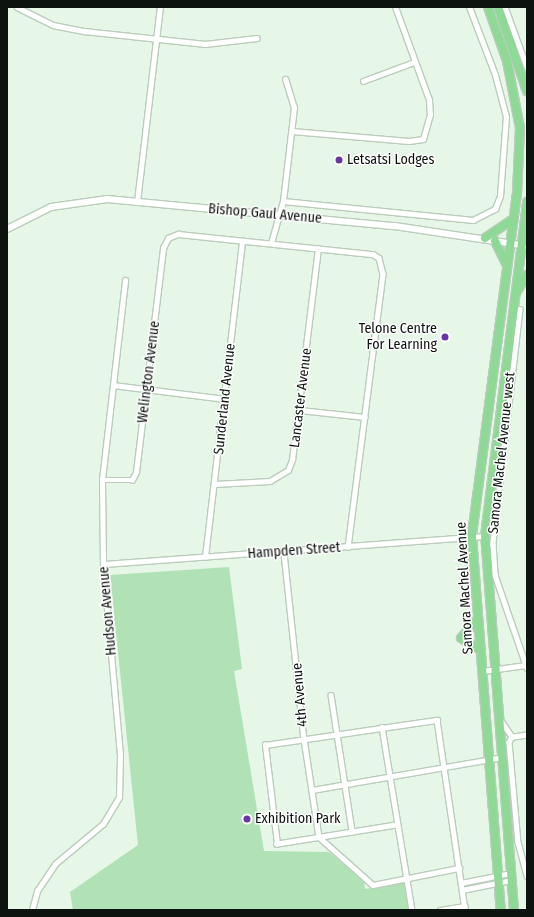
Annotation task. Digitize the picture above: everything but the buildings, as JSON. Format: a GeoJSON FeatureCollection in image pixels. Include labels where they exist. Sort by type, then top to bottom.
{"type":"FeatureCollection","features":[{"type":"Feature","properties":{"kind":"highway"},"geometry":{"type":"LineString","coordinates":[[488,7],[507,61],[520,114],[520,155],[510,243]]}},
{"type":"Feature","properties":{"kind":"highway"},"geometry":{"type":"LineString","coordinates":[[498,7],[527,91]]}},
{"type":"Feature","properties":{"kind":"highway"},"geometry":{"type":"LineString","coordinates":[[524,246],[527,202]]}},
{"type":"Feature","properties":{"kind":"highway"},"geometry":{"type":"LineString","coordinates":[[485,238],[512,220]]}},
{"type":"Feature","properties":{"kind":"highway"},"geometry":{"type":"LineString","coordinates":[[495,240],[507,266]]}},
{"type":"Feature","properties":{"kind":"highway","name":"Samora Machel Avenue"},"geometry":{"type":"LineString","coordinates":[[501,910],[472,537],[510,243]]}},
{"type":"Feature","properties":{"kind":"highway","name":"Samora Machel Avenue"},"geometry":{"type":"LineString","coordinates":[[514,910],[485,536],[514,295],[524,246]]}},
{"type":"Feature","properties":{"kind":"highway"},"geometry":{"type":"LineString","coordinates":[[514,295],[527,275]]}},
{"type":"Feature","properties":{"kind":"highway"},"geometry":{"type":"LineString","coordinates":[[478,620],[460,638],[480,650]]}},
{"type":"Feature","properties":{"kind":"main road","name":"Bishop Gaul Avenue"},"geometry":{"type":"LineString","coordinates":[[7,229],[32,215],[72,202],[98,199],[279,214],[485,238],[524,246]]}},
{"type":"Feature","properties":{"kind":"street"},"geometry":{"type":"LineString","coordinates":[[18,7],[59,27],[205,44],[257,38]]}},
{"type":"Feature","properties":{"kind":"street"},"geometry":{"type":"LineString","coordinates":[[137,202],[160,7]]}},
{"type":"Feature","properties":{"kind":"street"},"geometry":{"type":"LineString","coordinates":[[292,131],[409,141],[423,139],[430,115],[429,100],[394,7]]}},
{"type":"Feature","properties":{"kind":"street","name":"Bishop Gaul Avenue"},"geometry":{"type":"LineString","coordinates":[[283,201],[473,220],[495,209],[500,196],[506,117],[495,75],[469,7]]}},
{"type":"Feature","properties":{"kind":"street"},"geometry":{"type":"LineString","coordinates":[[505,7],[527,67]]}},
{"type":"Feature","properties":{"kind":"street"},"geometry":{"type":"LineString","coordinates":[[363,81],[414,62]]}},
{"type":"Feature","properties":{"kind":"street"},"geometry":{"type":"LineString","coordinates":[[271,243],[283,201],[294,108],[285,79]]}},
{"type":"Feature","properties":{"kind":"street","name":"Welington Avenue"},"geometry":{"type":"LineString","coordinates":[[102,480],[135,477],[147,392],[163,248],[172,235],[242,241]]}},
{"type":"Feature","properties":{"kind":"street"},"geometry":{"type":"LineString","coordinates":[[242,241],[372,254],[379,258],[383,274],[348,547]]}},
{"type":"Feature","properties":{"kind":"street","name":"Sunderland Avenue"},"geometry":{"type":"LineString","coordinates":[[205,557],[225,399],[242,241]]}},
{"type":"Feature","properties":{"kind":"street","name":"Lancaster Avenue"},"geometry":{"type":"LineString","coordinates":[[215,484],[270,481],[288,470],[300,410],[318,249]]}},
{"type":"Feature","properties":{"kind":"street","name":"Hudson Avenue"},"geometry":{"type":"LineString","coordinates":[[32,910],[37,892],[55,864],[103,824],[119,797],[120,755],[103,564],[102,480],[125,280]]}},
{"type":"Feature","properties":{"kind":"street","name":"Samora Machel Avenue west"},"geometry":{"type":"LineString","coordinates":[[520,308],[493,520],[495,575],[526,666]]}},
{"type":"Feature","properties":{"kind":"street"},"geometry":{"type":"LineString","coordinates":[[113,385],[147,392],[225,399]]}},
{"type":"Feature","properties":{"kind":"street"},"geometry":{"type":"LineString","coordinates":[[300,410],[365,418]]}},
{"type":"Feature","properties":{"kind":"street","name":"Hampden Street"},"geometry":{"type":"LineString","coordinates":[[103,564],[284,553],[485,536]]}},
{"type":"Feature","properties":{"kind":"street","name":"4th Avenue"},"geometry":{"type":"LineString","coordinates":[[284,553],[304,739],[319,837]]}},
{"type":"Feature","properties":{"kind":"street"},"geometry":{"type":"LineString","coordinates":[[482,671],[526,666]]}},
{"type":"Feature","properties":{"kind":"street"},"geometry":{"type":"LineString","coordinates":[[331,695],[346,783],[352,831]]}},
{"type":"Feature","properties":{"kind":"street"},"geometry":{"type":"LineString","coordinates":[[500,718],[512,737]]}},
{"type":"Feature","properties":{"kind":"street"},"geometry":{"type":"LineString","coordinates":[[396,825],[277,844],[264,748],[268,743],[337,736],[382,727],[437,720],[465,908],[440,910]]}},
{"type":"Feature","properties":{"kind":"street"},"geometry":{"type":"LineString","coordinates":[[382,727],[396,825],[408,877],[412,910]]}},
{"type":"Feature","properties":{"kind":"street"},"geometry":{"type":"LineString","coordinates":[[512,737],[527,735]]}},
{"type":"Feature","properties":{"kind":"street"},"geometry":{"type":"LineString","coordinates":[[512,737],[509,742],[518,842],[527,876]]}},
{"type":"Feature","properties":{"kind":"street"},"geometry":{"type":"LineString","coordinates":[[312,790],[390,775],[503,757]]}},
{"type":"Feature","properties":{"kind":"street"},"geometry":{"type":"LineString","coordinates":[[319,837],[370,884],[459,868]]}},
{"type":"Feature","properties":{"kind":"street"},"geometry":{"type":"LineString","coordinates":[[462,890],[512,876]]}},
{"type":"Feature","properties":{"kind":"street"},"geometry":{"type":"LineString","coordinates":[[461,882],[499,880]]}},
{"type":"Feature","properties":{"kind":"green space"},"geometry":{"type":"Polygon","coordinates":[[[229,567],[242,669],[234,671],[264,851],[329,852],[364,881],[365,889],[406,882],[410,910],[73,910],[70,892],[138,845],[110,575],[229,567]]]}},
{"type":"Feature","properties":{"kind":"place","name":"Letsatsi Lodges"},"geometry":{"type":"Point","coordinates":[339,160]}},
{"type":"Feature","properties":{"kind":"place","name":"Telone Centre For Learning"},"geometry":{"type":"Point","coordinates":[445,337]}},
{"type":"Feature","properties":{"kind":"place","name":"Exhibition Park"},"geometry":{"type":"Point","coordinates":[247,819]}}]}
